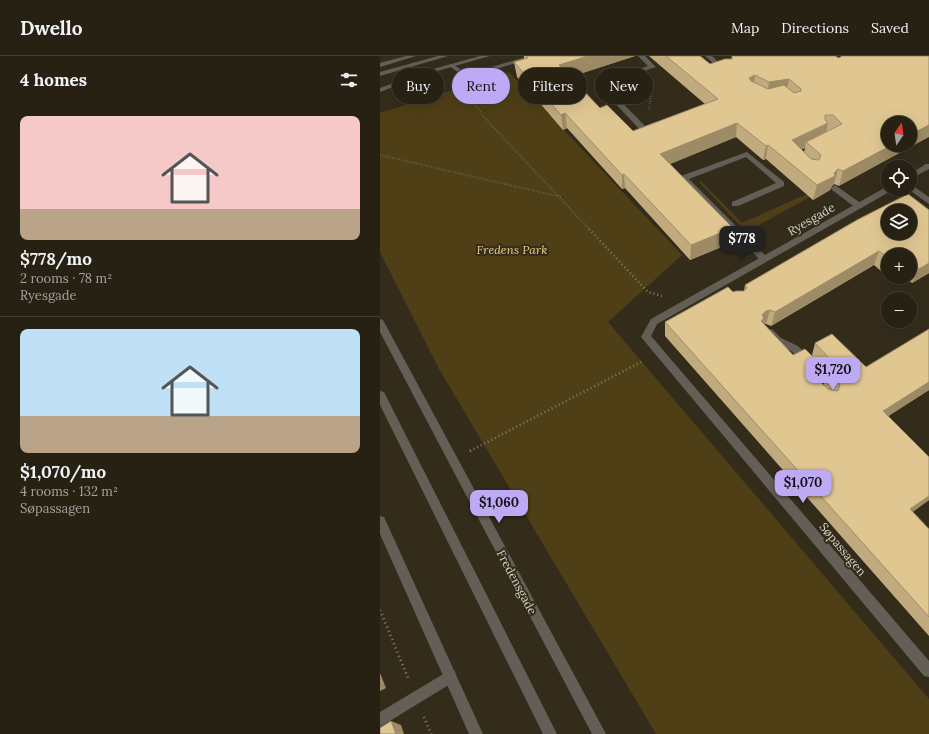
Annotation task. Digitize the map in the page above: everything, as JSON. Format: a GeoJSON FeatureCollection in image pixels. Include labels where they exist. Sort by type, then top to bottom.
{"type":"FeatureCollection","features":[{"type":"Feature","properties":{"kind":"street"},"geometry":{"type":"LineString","coordinates":[[380,65],[413,56]]}},
{"type":"Feature","properties":{"kind":"street"},"geometry":{"type":"LineString","coordinates":[[380,74],[445,56]]}},
{"type":"Feature","properties":{"kind":"street"},"geometry":{"type":"LineString","coordinates":[[380,90],[428,72],[487,56]]}},
{"type":"Feature","properties":{"kind":"street"},"geometry":{"type":"LineString","coordinates":[[495,68],[536,56]]}},
{"type":"Feature","properties":{"kind":"street"},"geometry":{"type":"LineString","coordinates":[[640,56],[653,67],[599,83],[644,129],[661,122]]}},
{"type":"Feature","properties":{"kind":"street"},"geometry":{"type":"LineString","coordinates":[[708,56],[727,72]]}},
{"type":"Feature","properties":{"kind":"street"},"geometry":{"type":"LineString","coordinates":[[735,204],[781,184],[747,154],[684,178],[764,259]]}},
{"type":"Feature","properties":{"kind":"street"},"geometry":{"type":"LineString","coordinates":[[917,173],[929,166]]}},
{"type":"Feature","properties":{"kind":"street"},"geometry":{"type":"LineString","coordinates":[[835,188],[858,206]]}},
{"type":"Feature","properties":{"kind":"street"},"geometry":{"type":"LineString","coordinates":[[917,192],[929,201]]}},
{"type":"Feature","properties":{"kind":"street","name":"Ryesgade"},"geometry":{"type":"LineString","coordinates":[[659,352],[646,337],[654,322],[881,193]]}},
{"type":"Feature","properties":{"kind":"street"},"geometry":{"type":"LineString","coordinates":[[719,285],[728,294]]}},
{"type":"Feature","properties":{"kind":"street","name":"Fredensgade"},"geometry":{"type":"LineString","coordinates":[[380,323],[395,354],[599,734]]}},
{"type":"Feature","properties":{"kind":"street"},"geometry":{"type":"LineString","coordinates":[[766,329],[778,341],[795,348],[819,374],[818,387],[829,399]]}},
{"type":"Feature","properties":{"kind":"street"},"geometry":{"type":"LineString","coordinates":[[380,330],[395,354]]}},
{"type":"Feature","properties":{"kind":"street","name":"Søpassagen"},"geometry":{"type":"LineString","coordinates":[[659,352],[929,671]]}},
{"type":"Feature","properties":{"kind":"street"},"geometry":{"type":"LineString","coordinates":[[380,395],[550,734]]}},
{"type":"Feature","properties":{"kind":"street"},"geometry":{"type":"LineString","coordinates":[[380,521],[476,734]]}},
{"type":"Feature","properties":{"kind":"street"},"geometry":{"type":"LineString","coordinates":[[380,720],[450,676]]}},
{"type":"Feature","properties":{"kind":"path"},"geometry":{"type":"LineString","coordinates":[[475,104],[483,116],[561,197],[648,292],[687,303]]}},
{"type":"Feature","properties":{"kind":"path"},"geometry":{"type":"LineString","coordinates":[[380,155],[561,197]]}},
{"type":"Feature","properties":{"kind":"path"},"geometry":{"type":"LineString","coordinates":[[452,460],[659,352]]}},
{"type":"Feature","properties":{"kind":"path"},"geometry":{"type":"LineString","coordinates":[[380,610],[431,734]]}},
{"type":"Feature","properties":{"kind":"green space","name":"Fredens Park"},"geometry":{"type":"Polygon","coordinates":[[[510,73],[518,82],[518,104],[539,104],[682,255],[608,322],[929,699],[929,734],[656,734],[439,369],[380,252],[380,113],[408,104],[444,104],[444,93],[452,90],[452,104],[510,104],[510,73]]]}},
{"type":"Feature","properties":{"kind":"green space"},"geometry":{"type":"Polygon","coordinates":[[[701,181],[742,223],[807,194],[810,197],[746,232],[699,182],[701,181]]]}},
{"type":"Feature","properties":{"kind":"building"},"geometry":{"type":"Polygon","coordinates":[[[526,56],[588,56],[559,65],[562,68],[519,68],[514,62],[528,58],[526,56]]]}},
{"type":"Feature","properties":{"kind":"building"},"geometry":{"type":"Polygon","coordinates":[[[666,56],[700,56],[710,64],[725,59],[732,59],[732,56],[835,56],[839,58],[842,56],[929,56],[929,125],[917,131],[917,116],[881,116],[881,151],[843,171],[838,169],[834,173],[835,176],[817,185],[768,145],[766,146],[737,123],[660,154],[733,228],[691,245],[624,174],[622,175],[565,113],[561,115],[551,104],[587,104],[587,94],[600,108],[607,105],[633,131],[718,99],[666,56]],[[755,75],[749,78],[751,81],[768,89],[784,85],[794,93],[801,91],[801,89],[789,79],[769,82],[755,75]],[[825,115],[825,120],[828,123],[792,140],[811,159],[819,160],[821,155],[806,142],[842,124],[833,115],[825,115]]]}},
{"type":"Feature","properties":{"kind":"building"},"geometry":{"type":"Polygon","coordinates":[[[904,196],[911,196],[929,210],[929,263],[919,269],[917,267],[917,248],[881,248],[881,253],[879,251],[775,312],[770,310],[766,311],[762,315],[764,318],[761,321],[793,355],[805,349],[817,361],[815,373],[819,381],[828,389],[838,391],[840,385],[829,372],[830,359],[815,343],[832,334],[866,367],[929,329],[929,382],[883,411],[929,457],[929,496],[910,509],[929,529],[929,617],[665,322],[728,287],[733,292],[744,291],[747,288],[745,285],[857,220],[881,208],[881,240],[917,240],[917,204],[888,204],[904,196]]]}},
{"type":"Feature","properties":{"kind":"building"},"geometry":{"type":"Polygon","coordinates":[[[391,721],[396,734],[380,734],[380,728],[391,721]]]}}]}
